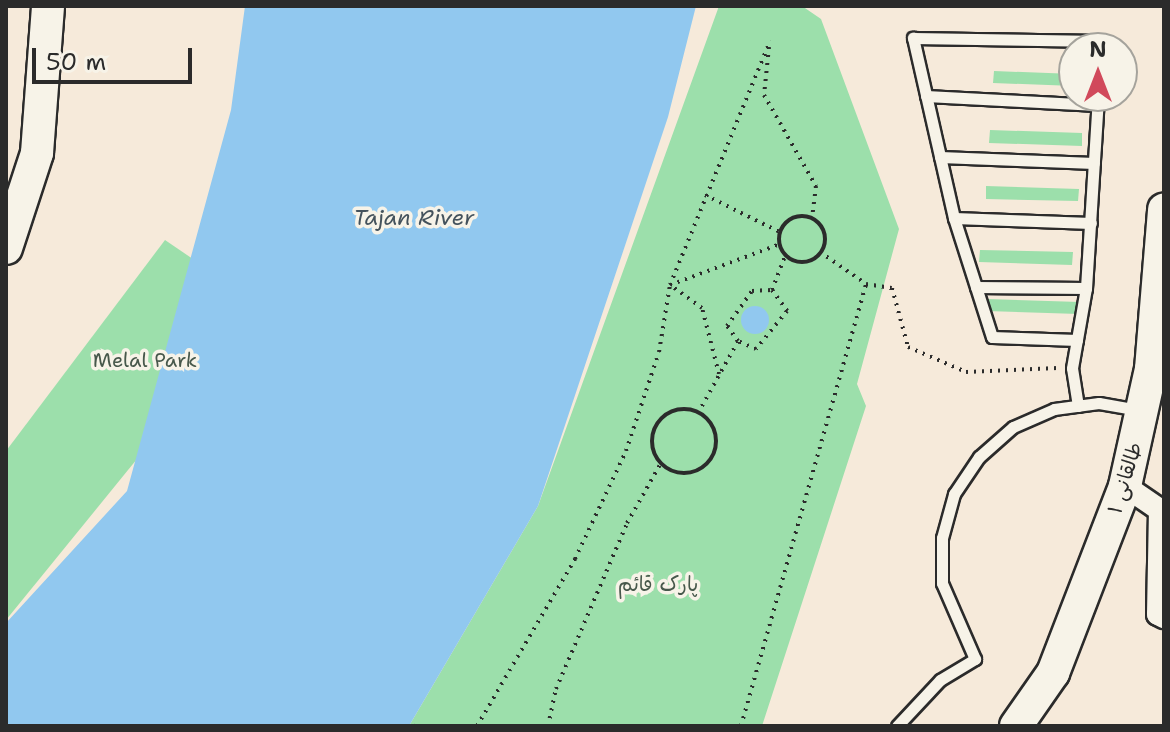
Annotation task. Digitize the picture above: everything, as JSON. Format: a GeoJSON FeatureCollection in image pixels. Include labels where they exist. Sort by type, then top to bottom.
{"type":"FeatureCollection","features":[{"type":"Feature","properties":{"kind":"street"},"geometry":{"type":"LineString","coordinates":[[6,248],[17,189],[37,153],[48,6]]}},
{"type":"Feature","properties":{"kind":"street","name":"طالقانی ۱"},"geometry":{"type":"LineString","coordinates":[[1016,726],[1053,673],[1125,486],[1144,411],[1164,210]]}},
{"type":"Feature","properties":{"kind":"street"},"geometry":{"type":"LineString","coordinates":[[1125,486],[1162,510],[1158,614],[1164,617]]}},
{"type":"Feature","properties":{"kind":"lane"},"geometry":{"type":"LineString","coordinates":[[1058,40],[913,38],[954,218],[992,337],[1077,340]]}},
{"type":"Feature","properties":{"kind":"lane"},"geometry":{"type":"LineString","coordinates":[[926,96],[1058,100]]}},
{"type":"Feature","properties":{"kind":"lane"},"geometry":{"type":"LineString","coordinates":[[1078,406],[1072,368],[1086,288],[1097,112]]}},
{"type":"Feature","properties":{"kind":"lane"},"geometry":{"type":"LineString","coordinates":[[940,157],[1094,163]]}},
{"type":"Feature","properties":{"kind":"lane"},"geometry":{"type":"LineString","coordinates":[[954,218],[1091,223]]}},
{"type":"Feature","properties":{"kind":"lane"},"geometry":{"type":"LineString","coordinates":[[976,287],[1086,288]]}},
{"type":"Feature","properties":{"kind":"lane"},"geometry":{"type":"LineString","coordinates":[[897,726],[940,680],[975,659],[942,583],[942,538],[954,494],[979,457],[1013,427],[1054,409],[1078,406],[1144,411]]}},
{"type":"Feature","properties":{"kind":"path"},"geometry":{"type":"LineString","coordinates":[[477,726],[575,559],[626,451],[659,352],[670,285],[770,41],[764,95],[816,186],[812,218],[825,237],[820,252],[803,261],[786,254],[780,244],[780,232],[790,220],[812,218]]}},
{"type":"Feature","properties":{"kind":"path"},"geometry":{"type":"LineString","coordinates":[[705,195],[780,232]]}},
{"type":"Feature","properties":{"kind":"path"},"geometry":{"type":"LineString","coordinates":[[670,285],[780,244]]}},
{"type":"Feature","properties":{"kind":"path"},"geometry":{"type":"LineString","coordinates":[[820,252],[866,284],[892,288],[908,347],[966,372],[1072,368]]}},
{"type":"Feature","properties":{"kind":"path"},"geometry":{"type":"LineString","coordinates":[[772,290],[786,254]]}},
{"type":"Feature","properties":{"kind":"path"},"geometry":{"type":"LineString","coordinates":[[741,726],[866,284]]}},
{"type":"Feature","properties":{"kind":"path"},"geometry":{"type":"LineString","coordinates":[[670,285],[702,308],[719,374]]}},
{"type":"Feature","properties":{"kind":"path"},"geometry":{"type":"LineString","coordinates":[[772,290],[787,311],[756,349],[738,341],[727,326],[752,291],[772,290]]}},
{"type":"Feature","properties":{"kind":"path"},"geometry":{"type":"LineString","coordinates":[[698,413],[738,341]]}},
{"type":"Feature","properties":{"kind":"path"},"geometry":{"type":"LineString","coordinates":[[680,410],[698,413],[716,436],[707,464],[678,473],[661,463],[652,445],[657,425],[680,410]]}},
{"type":"Feature","properties":{"kind":"path"},"geometry":{"type":"LineString","coordinates":[[548,726],[556,689],[627,523],[661,463]]}},
{"type":"Feature","properties":{"kind":"green space","name":"پارک قائم"},"geometry":{"type":"Polygon","coordinates":[[[719,6],[802,6],[821,19],[899,229],[857,384],[866,406],[762,726],[409,726],[538,506],[719,6]]]}},
{"type":"Feature","properties":{"kind":"green space"},"geometry":{"type":"Polygon","coordinates":[[[994,71],[1058,73],[1058,85],[993,83],[994,71]]]}},
{"type":"Feature","properties":{"kind":"green space"},"geometry":{"type":"Polygon","coordinates":[[[990,130],[1082,133],[1082,146],[989,143],[990,130]]]}},
{"type":"Feature","properties":{"kind":"green space"},"geometry":{"type":"Polygon","coordinates":[[[986,186],[1079,189],[1078,201],[986,199],[986,186]]]}},
{"type":"Feature","properties":{"kind":"green space","name":"Melal Park"},"geometry":{"type":"Polygon","coordinates":[[[165,240],[234,287],[198,384],[6,620],[6,451],[165,240]]]}},
{"type":"Feature","properties":{"kind":"green space"},"geometry":{"type":"Polygon","coordinates":[[[980,250],[1073,252],[1072,265],[979,262],[980,250]]]}},
{"type":"Feature","properties":{"kind":"green space"},"geometry":{"type":"Polygon","coordinates":[[[987,299],[1080,302],[1079,314],[986,311],[987,299]]]}},
{"type":"Feature","properties":{"kind":"water","name":"Tajan River"},"geometry":{"type":"Polygon","coordinates":[[[245,6],[696,6],[668,117],[538,506],[409,726],[6,726],[6,623],[127,491],[231,110],[245,6]]]}},
{"type":"Feature","properties":{"kind":"water"},"geometry":{"type":"Polygon","coordinates":[[[755,306],[765,310],[769,320],[765,330],[755,334],[745,330],[741,320],[745,310],[755,306]]]}}]}
